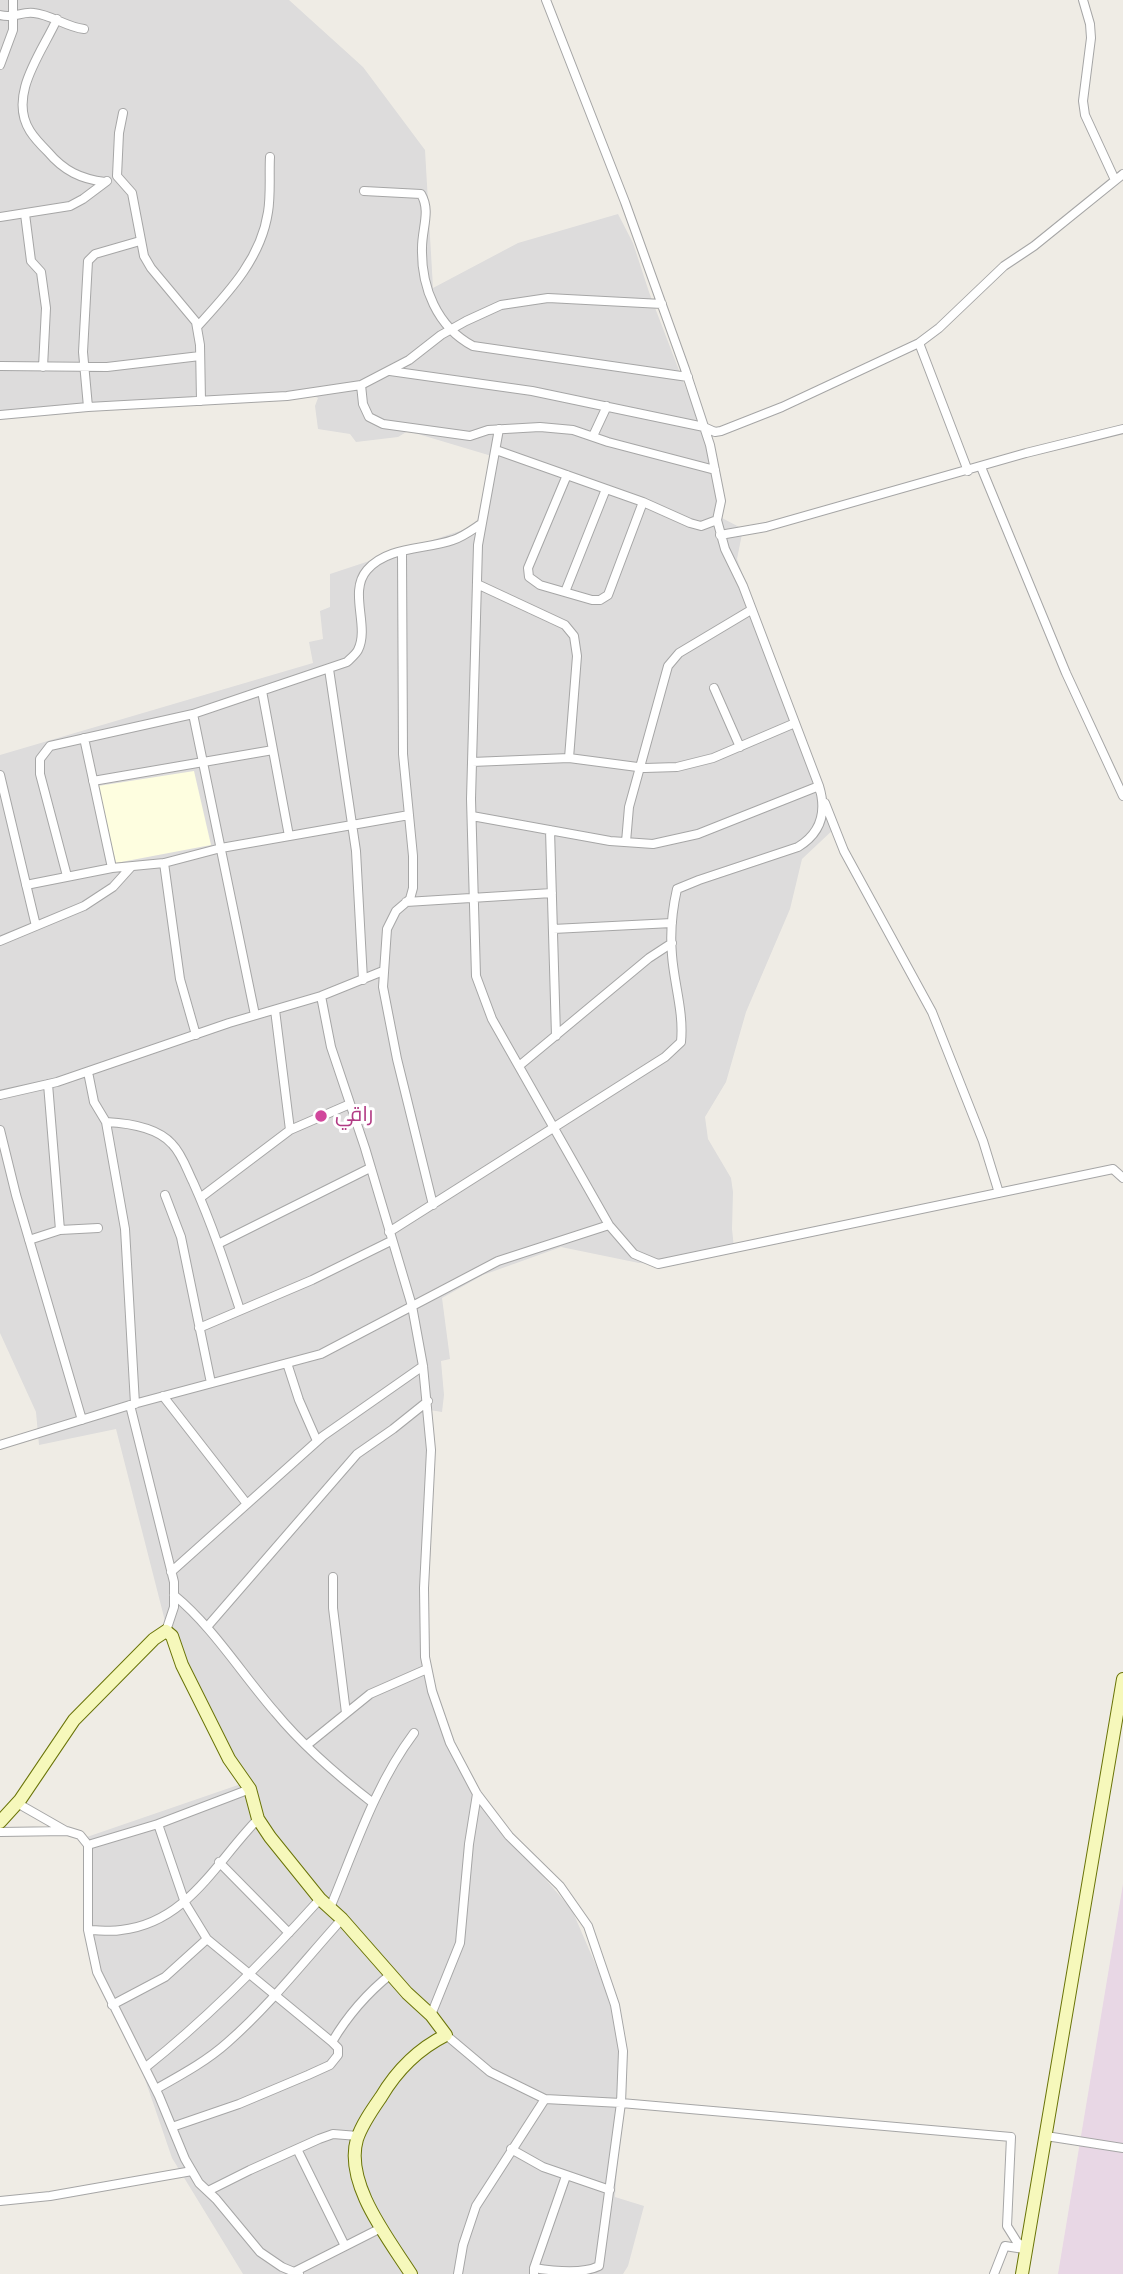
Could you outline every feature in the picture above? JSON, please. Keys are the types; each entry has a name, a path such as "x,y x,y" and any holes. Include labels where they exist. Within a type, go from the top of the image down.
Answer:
{"street":[{"path":"0,65 13,30 13,0"},
{"path":"546,0 625,202 688,377 715,470 721,501 717,520 720,535 844,851 932,1012 982,1141 999,1193"},
{"path":"1083,0 1091,38 1083,101 1085,115 1115,180"},
{"path":"0,15 13,17 30,12 84,29"},
{"path":"57,19 26,82 24,107 27,124 36,138 65,169 83,178 105,182"},
{"path":"123,113 118,133 117,176 132,193 144,256 196,322 201,401"},
{"path":"197,327 239,280 257,249 268,212 270,157"},
{"path":"390,371 532,391 704,427 715,432 721,431 782,407 919,343 939,328 1004,267 1123,174"},
{"path":"0,217 70,206 117,176"},
{"path":"364,191 421,194 426,204 422,249 425,281 437,311 450,330 473,346 688,377"},
{"path":"25,214 31,261 41,272 46,308 43,367"},
{"path":"88,407 84,367 88,261 95,254 140,241"},
{"path":"0,415 88,407 287,396 361,384 409,360 450,330 501,305 548,299 662,304"},
{"path":"919,343 968,471"},
{"path":"0,366 107,367 200,356"},
{"path":"361,384 363,404 369,416 383,424 470,436 499,429 540,427 573,430 715,470"},
{"path":"593,436 607,406"},
{"path":"499,429 481,524 477,584 472,762 476,975 492,1019 609,1225 634,1254 658,1264 1113,1170 1123,1178"},
{"path":"720,535 765,527 1026,453 1123,429"},
{"path":"496,450 643,502 701,526 717,520"},
{"path":"981,467 1066,673 1123,796"},
{"path":"567,475 528,568 529,577 540,585 592,600 600,600 608,595 643,502"},
{"path":"565,592 606,489"},
{"path":"67,876 40,774 40,759 50,746 192,714 347,662 358,651 361,637 360,584 365,572 391,554 454,540 481,524"},
{"path":"402,552 403,754 413,888 387,929 383,987 397,1059 433,1205"},
{"path":"477,584 565,625 574,636 577,656 569,758"},
{"path":"626,842 629,807 668,666 679,653 751,610"},
{"path":"329,669 356,851 363,980"},
{"path":"714,688 740,747"},
{"path":"262,691 289,836"},
{"path":"192,714 255,1016"},
{"path":"472,762 569,758 640,767 677,766 713,758 795,723"},
{"path":"84,738 112,868"},
{"path":"93,781 273,750"},
{"path":"0,775 36,926"},
{"path":"472,816 626,842 653,844 698,834 819,786"},
{"path":"199,1328 312,1280 390,1237 433,1205 665,1057 681,1042 682,1017 671,955 677,889 798,847 809,840 820,826 823,812 819,786"},
{"path":"26,885 112,868 164,863 220,848 409,814"},
{"path":"550,830 556,1036"},
{"path":"164,863 180,979 196,1035"},
{"path":"0,941 104,894 131,867"},
{"path":"406,902 552,893"},
{"path":"553,929 672,923"},
{"path":"519,1066 649,958 672,943"},
{"path":"0,1095 88,1072 321,996 383,971"},
{"path":"321,996 331,1047 412,1306 423,1366 431,1450 424,1588 427,1668 432,1691 450,1743 477,1794 509,1836 560,1886 588,1926 615,2005 623,2051 621,2103 604,2242 597,2268 534,2271 566,2176"},
{"path":"275,1010 290,1130"},
{"path":"0,1822 17,1803 74,1720 154,1639 166,1631 174,1607 171,1572 132,1405 125,1229 106,1122 94,1102 88,1072"},
{"path":"48,1084 60,1230"},
{"path":"200,1198 290,1130 350,1104"},
{"path":"106,1122 127,1123 155,1133 172,1143 200,1198 240,1310"},
{"path":"0,1130 82,1420"},
{"path":"218,1244 370,1168"},
{"path":"164,1195 181,1237 211,1383"},
{"path":"0,1444 163,1396 321,1354 498,1261 609,1225"},
{"path":"29,1240 60,1230 97,1227"},
{"path":"287,1363 317,1441"},
{"path":"171,1572 317,1441 423,1366"},
{"path":"163,1396 247,1504"},
{"path":"207,1627 357,1454 428,1401"},
{"path":"333,1577 333,1608 346,1713"},
{"path":"174,1595 198,1614 277,1715 342,1779 373,1803"},
{"path":"166,1631 172,1636 182,1665 229,1759 250,1789 258,1819 320,1899 431,2015 446,2035 490,2072 545,2099 621,2103 1010,2137 1007,2226 1017,2242 1027,2249"},
{"path":"307,1745 370,1694 427,1668"},
{"path":"1022,2274 1123,1685"},
{"path":"330,1908 373,1803 414,1733"},
{"path":"88,1845 158,1824 250,1789"},
{"path":"431,2015 460,1943 469,1844 477,1794"},
{"path":"17,1803 67,1832"},
{"path":"88,1930 120,1931 142,1926 176,1911 258,1819"},
{"path":"158,1824 184,1903 207,1939 338,2048 338,2055 330,2065 239,2105 172,2127"},
{"path":"0,1832 67,1832 80,1835 88,1845 88,1930 97,1972 146,2067 192,2171 199,2183 260,2252 296,2273 381,2228"},
{"path":"219,1863 289,1933"},
{"path":"146,2067 175,2044 249,1973 320,1899"},
{"path":"156,2089 201,2063 228,2042 342,1919"},
{"path":"112,2005 165,1977 186,1961 207,1939"},
{"path":"332,2042 347,2017 363,1998 391,1975"},
{"path":"411,2274 373,2216 354,2169 358,2136 386,2089 411,2057 446,2035"},
{"path":"458,2274 473,2213 545,2099"},
{"path":"208,2191 333,2134 358,2136"},
{"path":"1046,2136 1123,2148"},
{"path":"297,2149 345,2246"},
{"path":"511,2149 566,2176 610,2190"},
{"path":"0,2201 50,2196 192,2171"},
{"path":"994,2274 1005,2246 1027,2249"}],"shaded area":[{"path":"0,0 289,0 363,67 425,150 433,288 518,243 618,214 633,243 703,433 722,518 743,529 737,559 836,827 802,859 790,909 746,1012 726,1082 705,1117 708,1139 731,1178 734,1248 658,1264 639,1263 561,1247 483,1275 442,1298 450,1359 441,1361 444,1395 442,1412 430,1410 427,1665 453,1741 499,1825 572,1910 601,1977 625,2053 615,2197 644,2206 628,2266 623,2274 243,2274 172,2158 127,2027 85,1938 84,1838 241,1784 179,1676 116,1429 39,1445 36,1412 0,1333 0,755 313,663 309,642 323,639 320,611 330,607 330,574 481,524 495,457 408,431 398,437 356,442 350,434 318,429 315,406 318,398 314,396 0,415"},
{"path":"194,771 211,845 116,863 98,786"},
{"path":"1123,1884 1123,2274 1058,2274"}],"place":[{"name":"راقي","path":"321,1116"}]}
